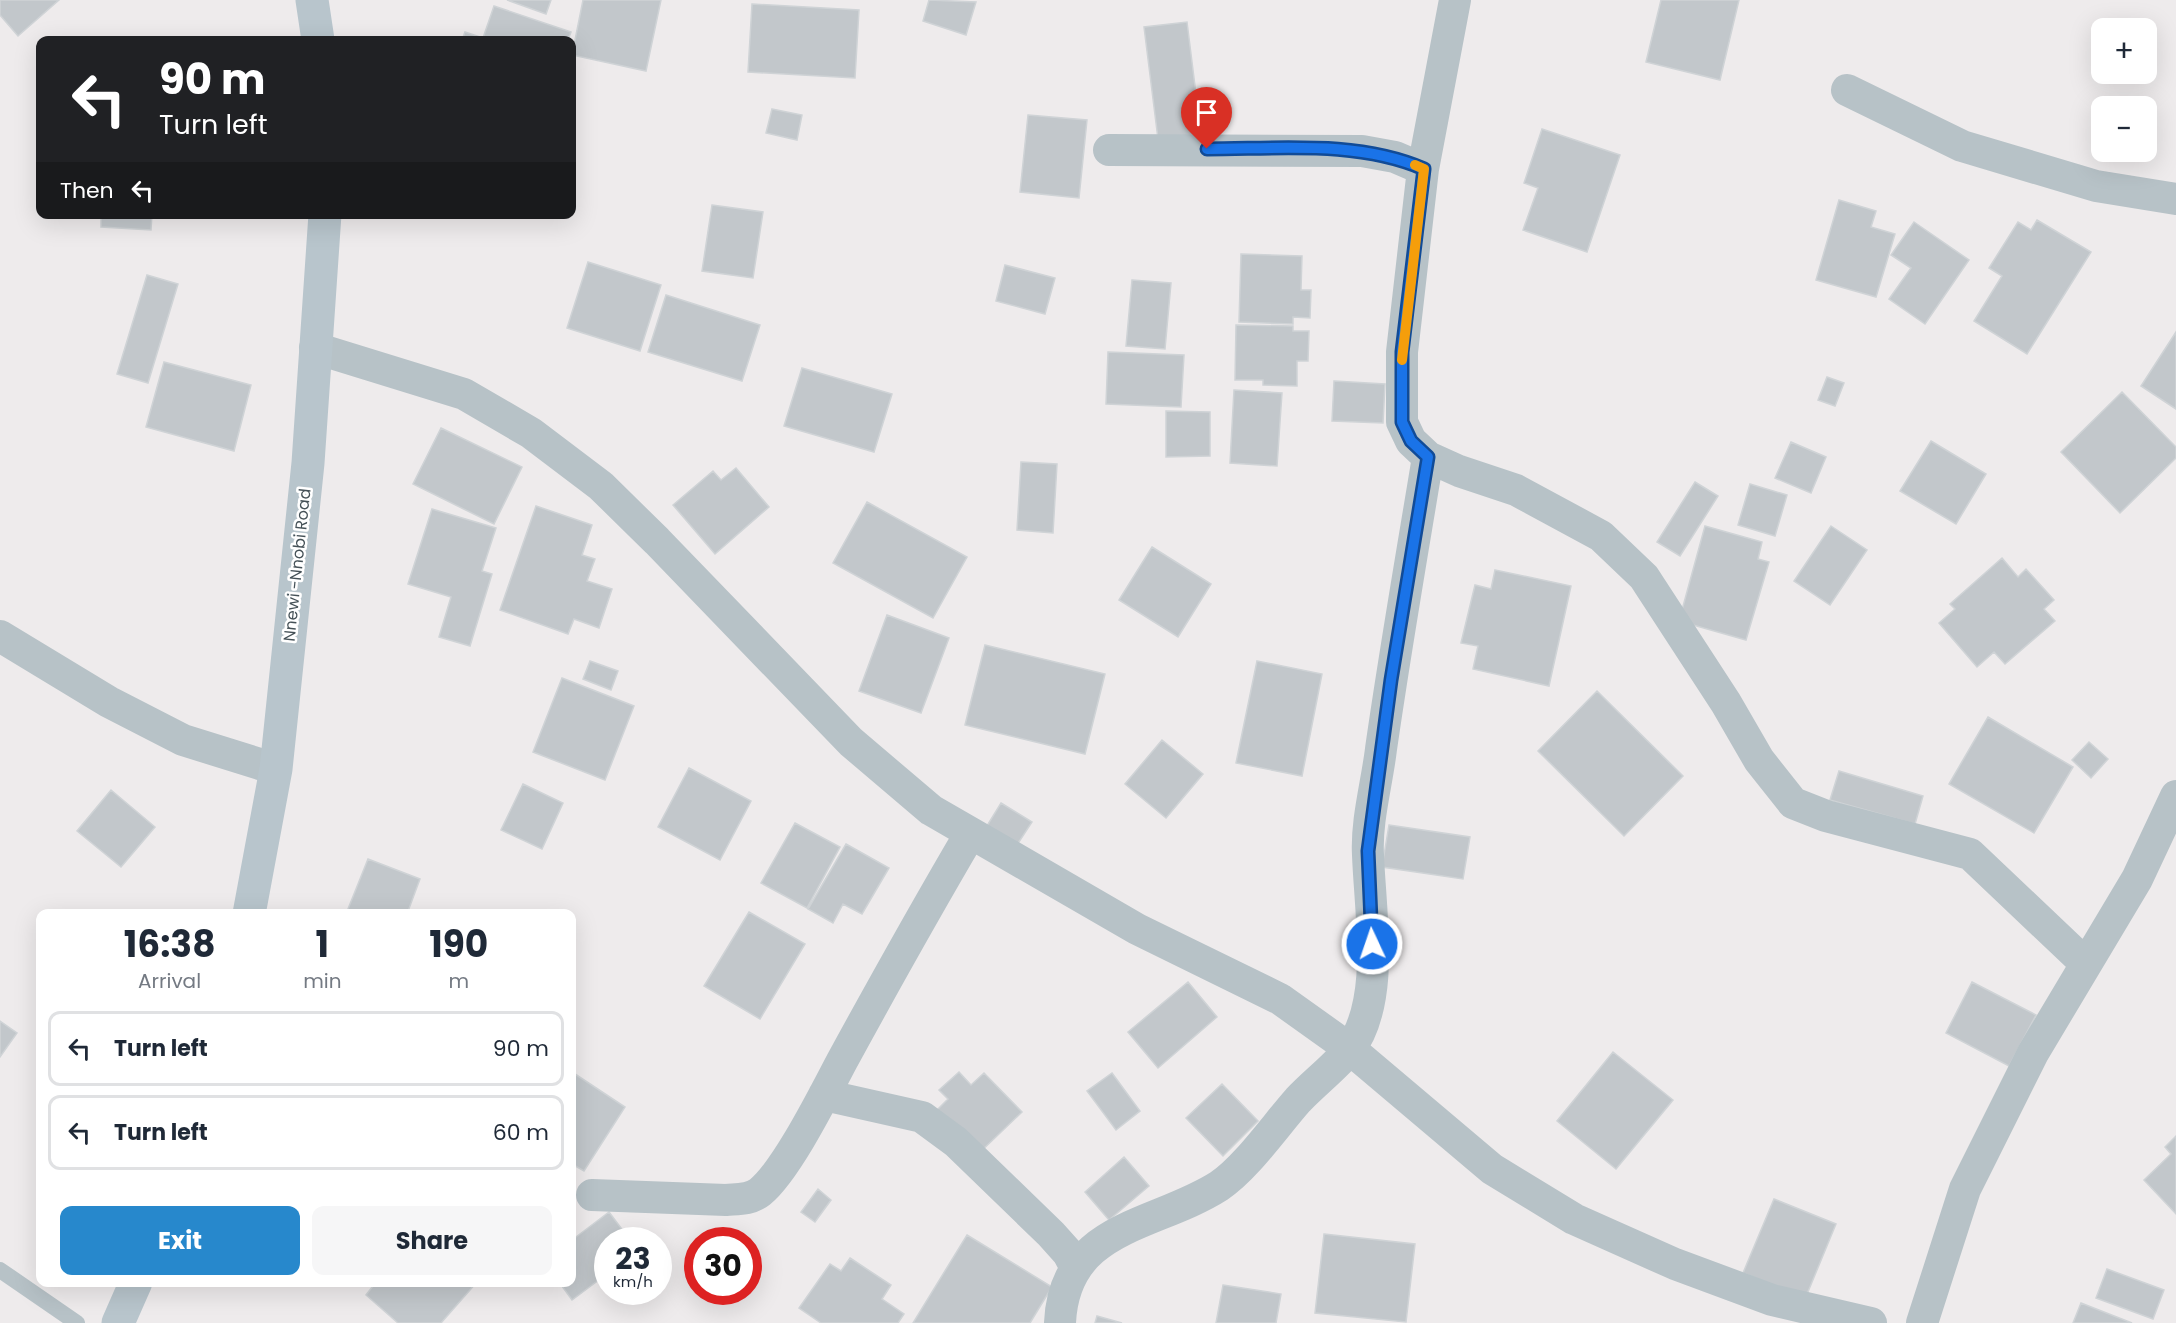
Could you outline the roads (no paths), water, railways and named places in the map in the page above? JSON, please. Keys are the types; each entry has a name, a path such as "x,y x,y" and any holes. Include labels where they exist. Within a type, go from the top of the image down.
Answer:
{"main road":[{"path":"312,0 317,36"},
{"name":"Nnewi -Nnobi Road","path":"250,909 276,769 308,463 325,219"},
{"path":"120,1322 134,1287"}],"street":[{"path":"1455,0 1424,169 1402,352 1402,422 1411,441 1428,457 1459,471 1516,490 1601,536 1644,576 1726,703 1759,760 1793,803 1826,816 1970,854 2086,964"},
{"path":"1847,90 1962,146 2096,186 2176,199"},
{"path":"1109,150 1362,151 1395,157 1424,169"},
{"path":"315,348 464,394 531,433 601,486 657,540 850,742 931,810 1137,929 1280,999 1350,1049 1492,1169 1574,1219 1675,1264 1772,1299 1871,1323"},
{"path":"1060,1323 1061,1304 1076,1268 1093,1249 1114,1234 1218,1187 1301,1097 1350,1049 1363,1023 1371,995 1373,967 1368,851 1391,680 1428,457"},
{"path":"0,636 109,702 183,740 276,769"},
{"path":"1922,1323 1965,1189 2033,1053 2137,879 2176,796"},
{"path":"592,1195 746,1199 759,1193 772,1180 824,1095 910,937 970,834"},
{"path":"824,1095 922,1117 956,1142 1051,1234 1068,1253 1076,1268"}],"lane":[{"path":"0,1270 77,1323"}]}
